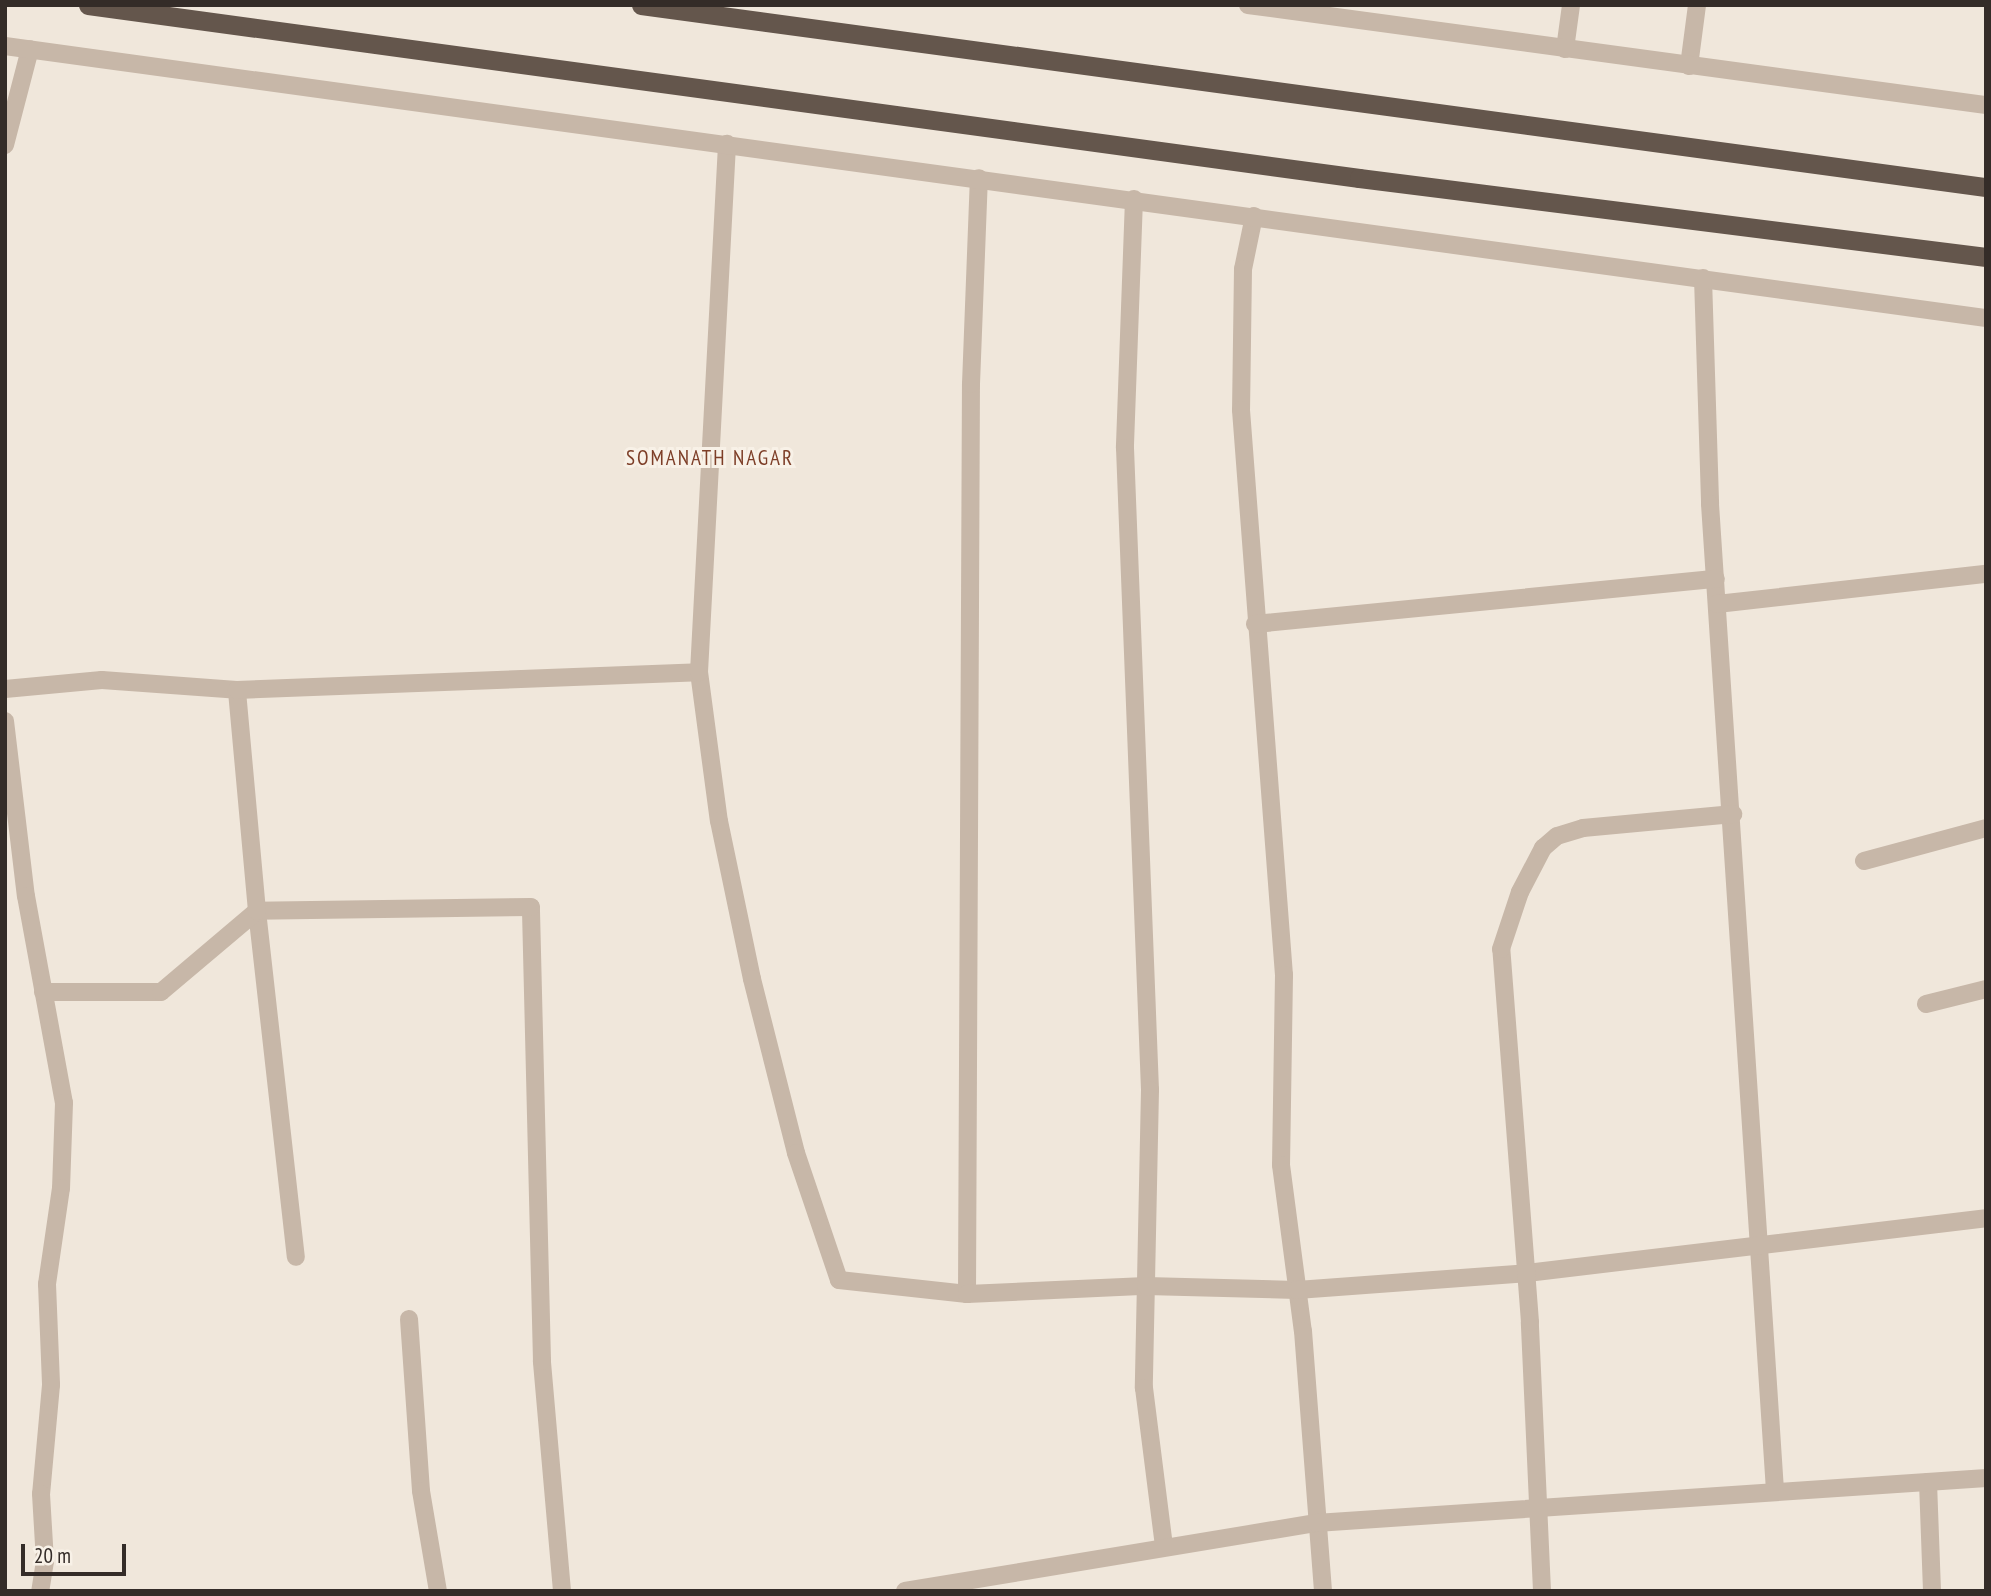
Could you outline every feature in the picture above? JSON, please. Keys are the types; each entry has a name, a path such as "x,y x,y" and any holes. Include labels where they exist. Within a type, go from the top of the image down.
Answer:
{"highway":[{"path":"88,5 1359,178 1986,257"},
{"path":"641,5 1986,187"}],"street":[{"path":"1248,5 1986,105"},
{"path":"1565,49 1571,5"},
{"path":"1689,66 1697,5"},
{"path":"5,46 1986,318"},
{"path":"5,145 30,49"},
{"path":"727,144 699,672 719,821 752,979 796,1153 839,1280 967,1294 1146,1286 1297,1290 1527,1273 1759,1249 1986,1218"},
{"path":"967,1294 971,384 979,178"},
{"path":"1134,199 1125,448 1150,1090 1144,1388 1164,1546"},
{"path":"1254,216 1243,269 1241,410 1255,624 1284,975 1281,1165 1297,1290 1323,1591"},
{"path":"1703,278 1717,604 1734,814 1775,1490"},
{"path":"1717,604 1986,574"},
{"path":"1255,624 1716,579"},
{"path":"5,689 102,680 237,690 699,672"},
{"path":"237,690 257,911 296,1257"},
{"path":"5,721 26,896 64,1103 61,1188 47,1284 51,1385 41,1494 45,1561 40,1591"},
{"path":"1542,1591 1527,1273 1501,949 1520,892 1543,848 1564,834 1734,814"},
{"path":"1864,861 1986,828"},
{"path":"43,992 161,992 257,911 530,907 542,1361 562,1591"},
{"path":"1926,1004 1986,989"},
{"path":"409,1320 421,1491 438,1591"},
{"path":"905,1591 1164,1546 1316,1523 1775,1490 1986,1478"},
{"path":"1928,1482 1932,1591"}],"district":[{"name":"SOMANATH NAGAR","path":"710,458"}]}
